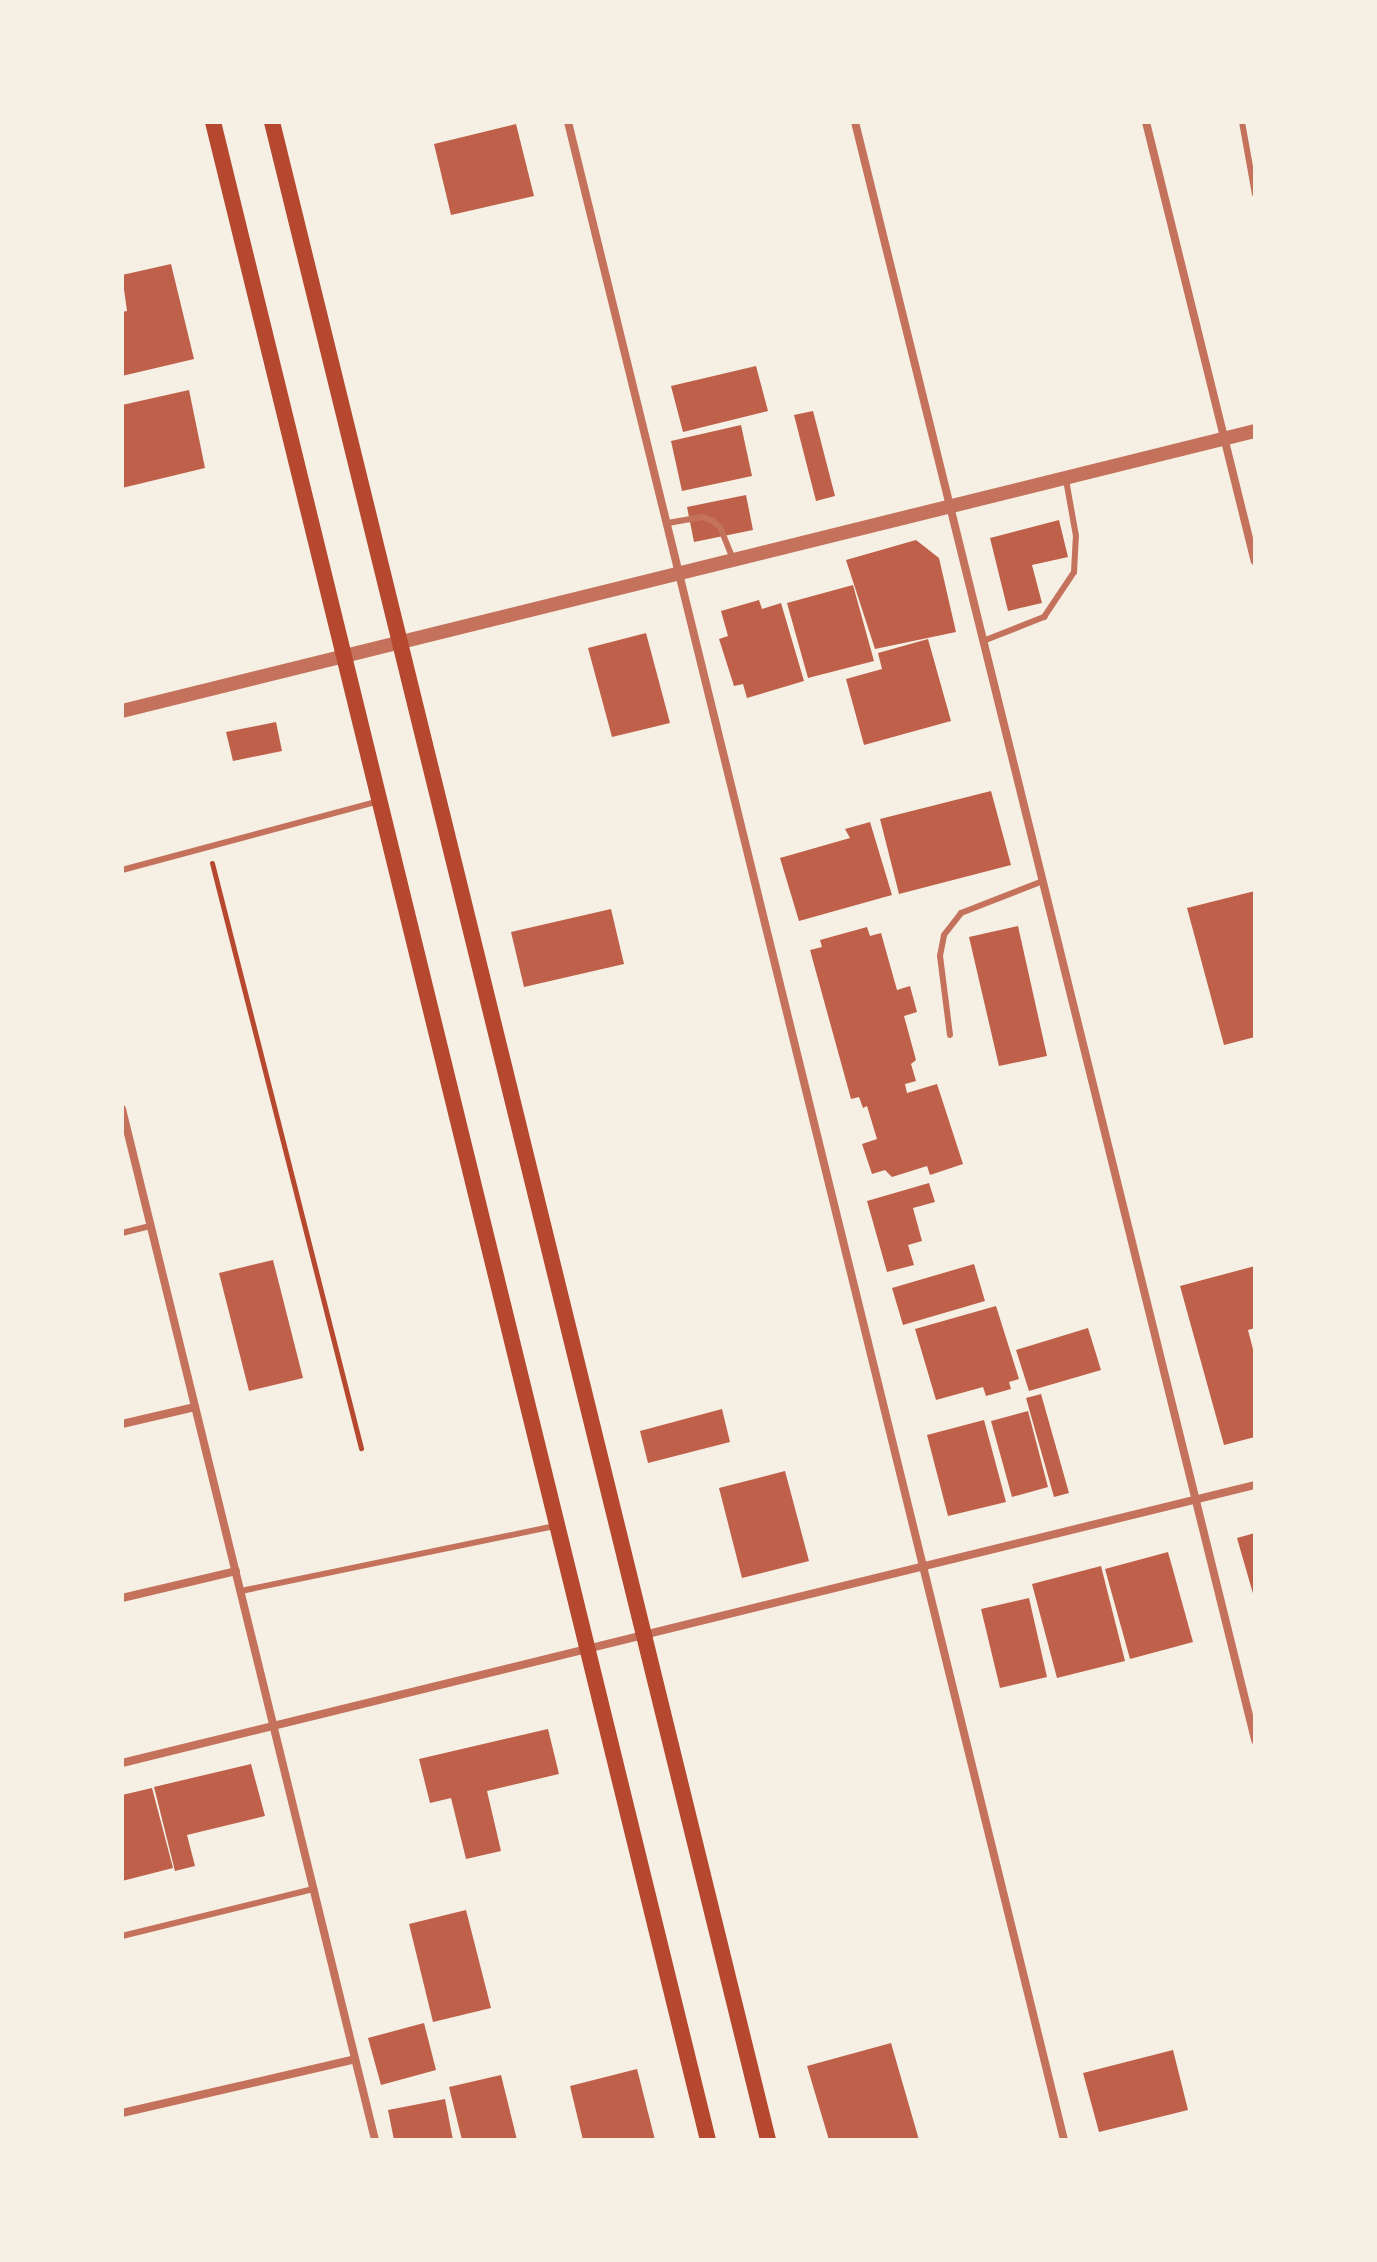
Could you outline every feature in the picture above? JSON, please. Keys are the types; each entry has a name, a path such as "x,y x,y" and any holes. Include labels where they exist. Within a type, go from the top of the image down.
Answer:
{"main road":[{"path":"213,122 708,2140"},
{"path":"272,122 768,2140"}],"street":[{"path":"568,122 926,1567 1064,2140"},
{"path":"855,122 1255,1740"},
{"path":"1146,122 1255,561"},
{"path":"122,711 1255,431"},
{"path":"122,1109 375,2140"},
{"path":"122,1424 195,1407"},
{"path":"122,1763 1255,1485"},
{"path":"122,1598 236,1571"},
{"path":"122,2113 355,2059"}],"lane":[{"path":"1242,122 1255,194"},
{"path":"983,641 1044,617 1074,572 1076,536 1066,478"},
{"path":"668,523 703,517 713,521 720,527 733,560"},
{"path":"122,870 379,801"},
{"path":"950,1035 940,956 944,935 961,913 1043,881"},
{"path":"122,1233 151,1226"},
{"path":"241,1591 556,1525"},
{"path":"122,1936 314,1889"}],"path":[{"path":"208,847 361,1448"}],"building":[{"path":"516,124 534,196 451,215 434,144"},
{"path":"171,264 194,359 122,376 122,312 127,311 122,275"},
{"path":"756,366 768,411 683,432 671,386"},
{"path":"189,390 205,468 122,488 122,405"},
{"path":"813,411 835,496 816,501 794,415"},
{"path":"741,425 752,476 682,491 671,441"},
{"path":"746,495 753,530 694,542 687,507"},
{"path":"1059,520 1068,557 1032,565 1042,603 1008,611 990,538"},
{"path":"916,540 939,558 956,632 875,649 846,560"},
{"path":"853,585 874,661 808,678 787,603"},
{"path":"759,600 762,609 781,603 804,681 747,698 743,684 734,686 719,639 728,636 721,611"},
{"path":"646,633 670,723 612,737 588,648"},
{"path":"928,639 951,721 864,745 846,679 882,669 878,653"},
{"path":"276,722 282,751 233,761 226,732"},
{"path":"991,791 1011,865 899,894 880,819"},
{"path":"870,822 892,895 799,921 780,858 850,838 845,829"},
{"path":"1255,891 1255,1037 1224,1045 1187,908"},
{"path":"611,909 624,964 524,987 511,932"},
{"path":"1018,926 1047,1056 999,1066 969,937"},
{"path":"867,927 870,936 881,933 897,990 910,986 917,1012 904,1016 916,1060 911,1064 916,1081 905,1084 907,1093 937,1084 963,1164 930,1175 927,1166 892,1177 885,1170 872,1174 862,1144 877,1139 867,1106 863,1108 859,1097 851,1099 810,950 822,947 820,940"},
{"path":"929,1183 935,1202 913,1208 922,1241 908,1245 914,1265 887,1272 867,1201"},
{"path":"273,1260 303,1378 249,1391 219,1273"},
{"path":"974,1264 985,1301 903,1325 892,1288"},
{"path":"1255,1266 1255,1328 1248,1330 1255,1357 1255,1437 1224,1445 1180,1286"},
{"path":"996,1306 1019,1379 1009,1382 1011,1389 986,1396 983,1387 936,1400 915,1329"},
{"path":"1088,1328 1101,1370 1029,1391 1016,1350"},
{"path":"1041,1394 1069,1493 1054,1497 1026,1398"},
{"path":"722,1409 730,1442 648,1463 640,1431"},
{"path":"1028,1411 1048,1487 1012,1497 991,1421"},
{"path":"984,1420 1006,1502 948,1516 927,1435"},
{"path":"785,1471 809,1561 742,1578 719,1488"},
{"path":"1255,1533 1255,1597 1254,1597 1237,1538"},
{"path":"1168,1552 1193,1642 1130,1659 1105,1569"},
{"path":"1101,1566 1125,1661 1057,1678 1032,1584"},
{"path":"1029,1598 1047,1677 1000,1688 981,1609"},
{"path":"548,1729 559,1774 487,1791 501,1851 466,1859 451,1798 430,1803 419,1759"},
{"path":"251,1764 265,1816 187,1835 195,1866 175,1871 154,1787"},
{"path":"152,1788 173,1868 122,1881 122,1795"},
{"path":"466,1910 491,2008 433,2022 409,1924"},
{"path":"424,2023 436,2070 381,2085 368,2038"},
{"path":"891,2043 919,2140 829,2140 807,2066"},
{"path":"1173,2050 1188,2110 1099,2132 1083,2073"},
{"path":"637,2069 655,2140 583,2140 570,2086"},
{"path":"501,2075 517,2140 462,2140 449,2087"},
{"path":"445,2099 453,2140 394,2140 388,2110"}]}
